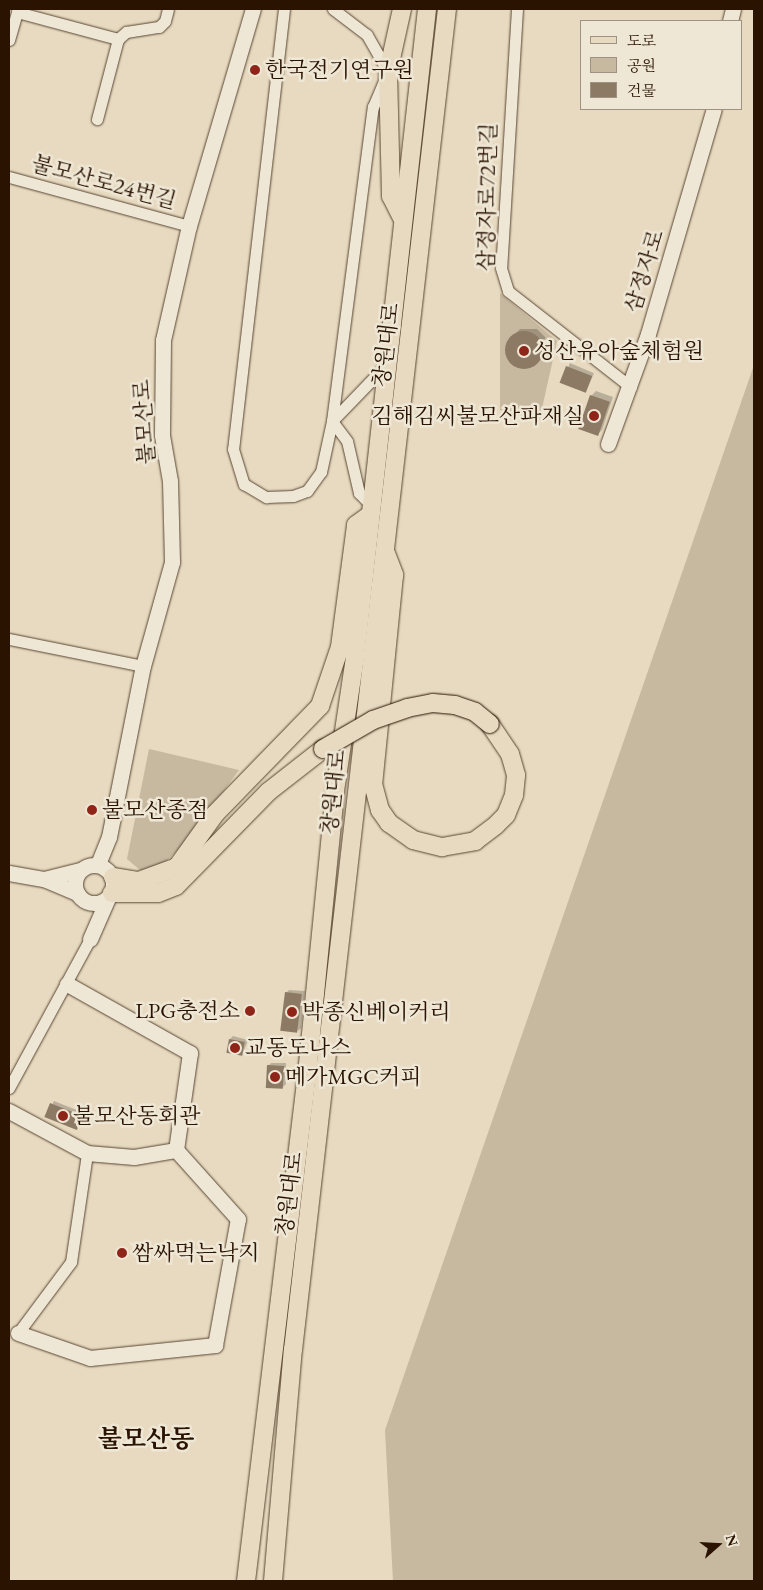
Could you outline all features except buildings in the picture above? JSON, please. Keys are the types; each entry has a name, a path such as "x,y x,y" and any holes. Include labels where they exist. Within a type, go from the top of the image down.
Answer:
{"main road":[{"path":"402,9 388,72 391,196 403,220"},
{"name":"창원대로","path":"246,1581 307,1074 335,791 355,657 427,9"},
{"name":"창원대로","path":"273,1581 293,1350 447,9"},
{"path":"108,881 139,881 177,867 215,814 320,706 340,648 356,525 370,511"},
{"path":"108,881 158,893 176,886 268,792 323,749 372,720 407,708 433,703 455,705 475,712 490,724 510,754 516,775 514,795 506,815 474,841 442,847 413,840 389,823 380,810 373,784 394,575 384,548"}],"street":[{"path":"97,119 118,39 126,32 159,27 165,21 168,9"},
{"name":"불모산로","path":"90,939 108,881 109,836 143,666 172,562 170,481 162,435 163,340 188,226 254,9"},
{"path":"284,9 233,449 244,484 266,497 293,496 307,492 321,472 332,421 373,107 388,72 367,35 333,9"},
{"name":"삼정자로72번길","path":"517,9 502,268 508,291 631,387"},
{"path":"9,40 17,11 118,39"},
{"name":"삼정자로","path":"608,444 631,387 714,110"},
{"name":"불모산로24번길","path":"9,177 188,226"},
{"path":"332,421 386,365"},
{"path":"332,421 347,441 359,493 370,511"},
{"path":"9,639 143,666"},
{"path":"77,894 75,882 80,870"},
{"path":"9,1088 90,939 92,903 108,881 80,870 44,880"},
{"path":"9,872 44,880 77,894 92,903"},
{"path":"67,984 190,1053 176,1150"},
{"path":"9,1111 87,1153 134,1156 176,1150"},
{"path":"87,1153 71,1262 18,1333 90,1358 215,1345 238,1219 176,1150"}],"green space":[{"path":"500,293 557,341 539,422 500,410"},
{"path":"754,365 754,1581 393,1581 385,1430"},
{"path":"149,749 239,770 188,840 160,867 141,871 127,859"}],"place":[{"name":"한국전기연구원","path":"255,70"},
{"name":"성산유아숲체험원","path":"524,351"},
{"name":"김해김씨불모산파재실","path":"594,416"},
{"name":"불모산종점","path":"92,810"},
{"name":"LPG충전소","path":"250,1011"},
{"name":"박종신베이커리","path":"292,1012"},
{"name":"교동도나스","path":"235,1048"},
{"name":"메가MGC커피","path":"275,1077"},
{"name":"불모산동회관","path":"63,1116"},
{"name":"쌈싸먹는낙지","path":"122,1253"}],"district":[{"name":"불모산동","path":"146,1438"}]}
